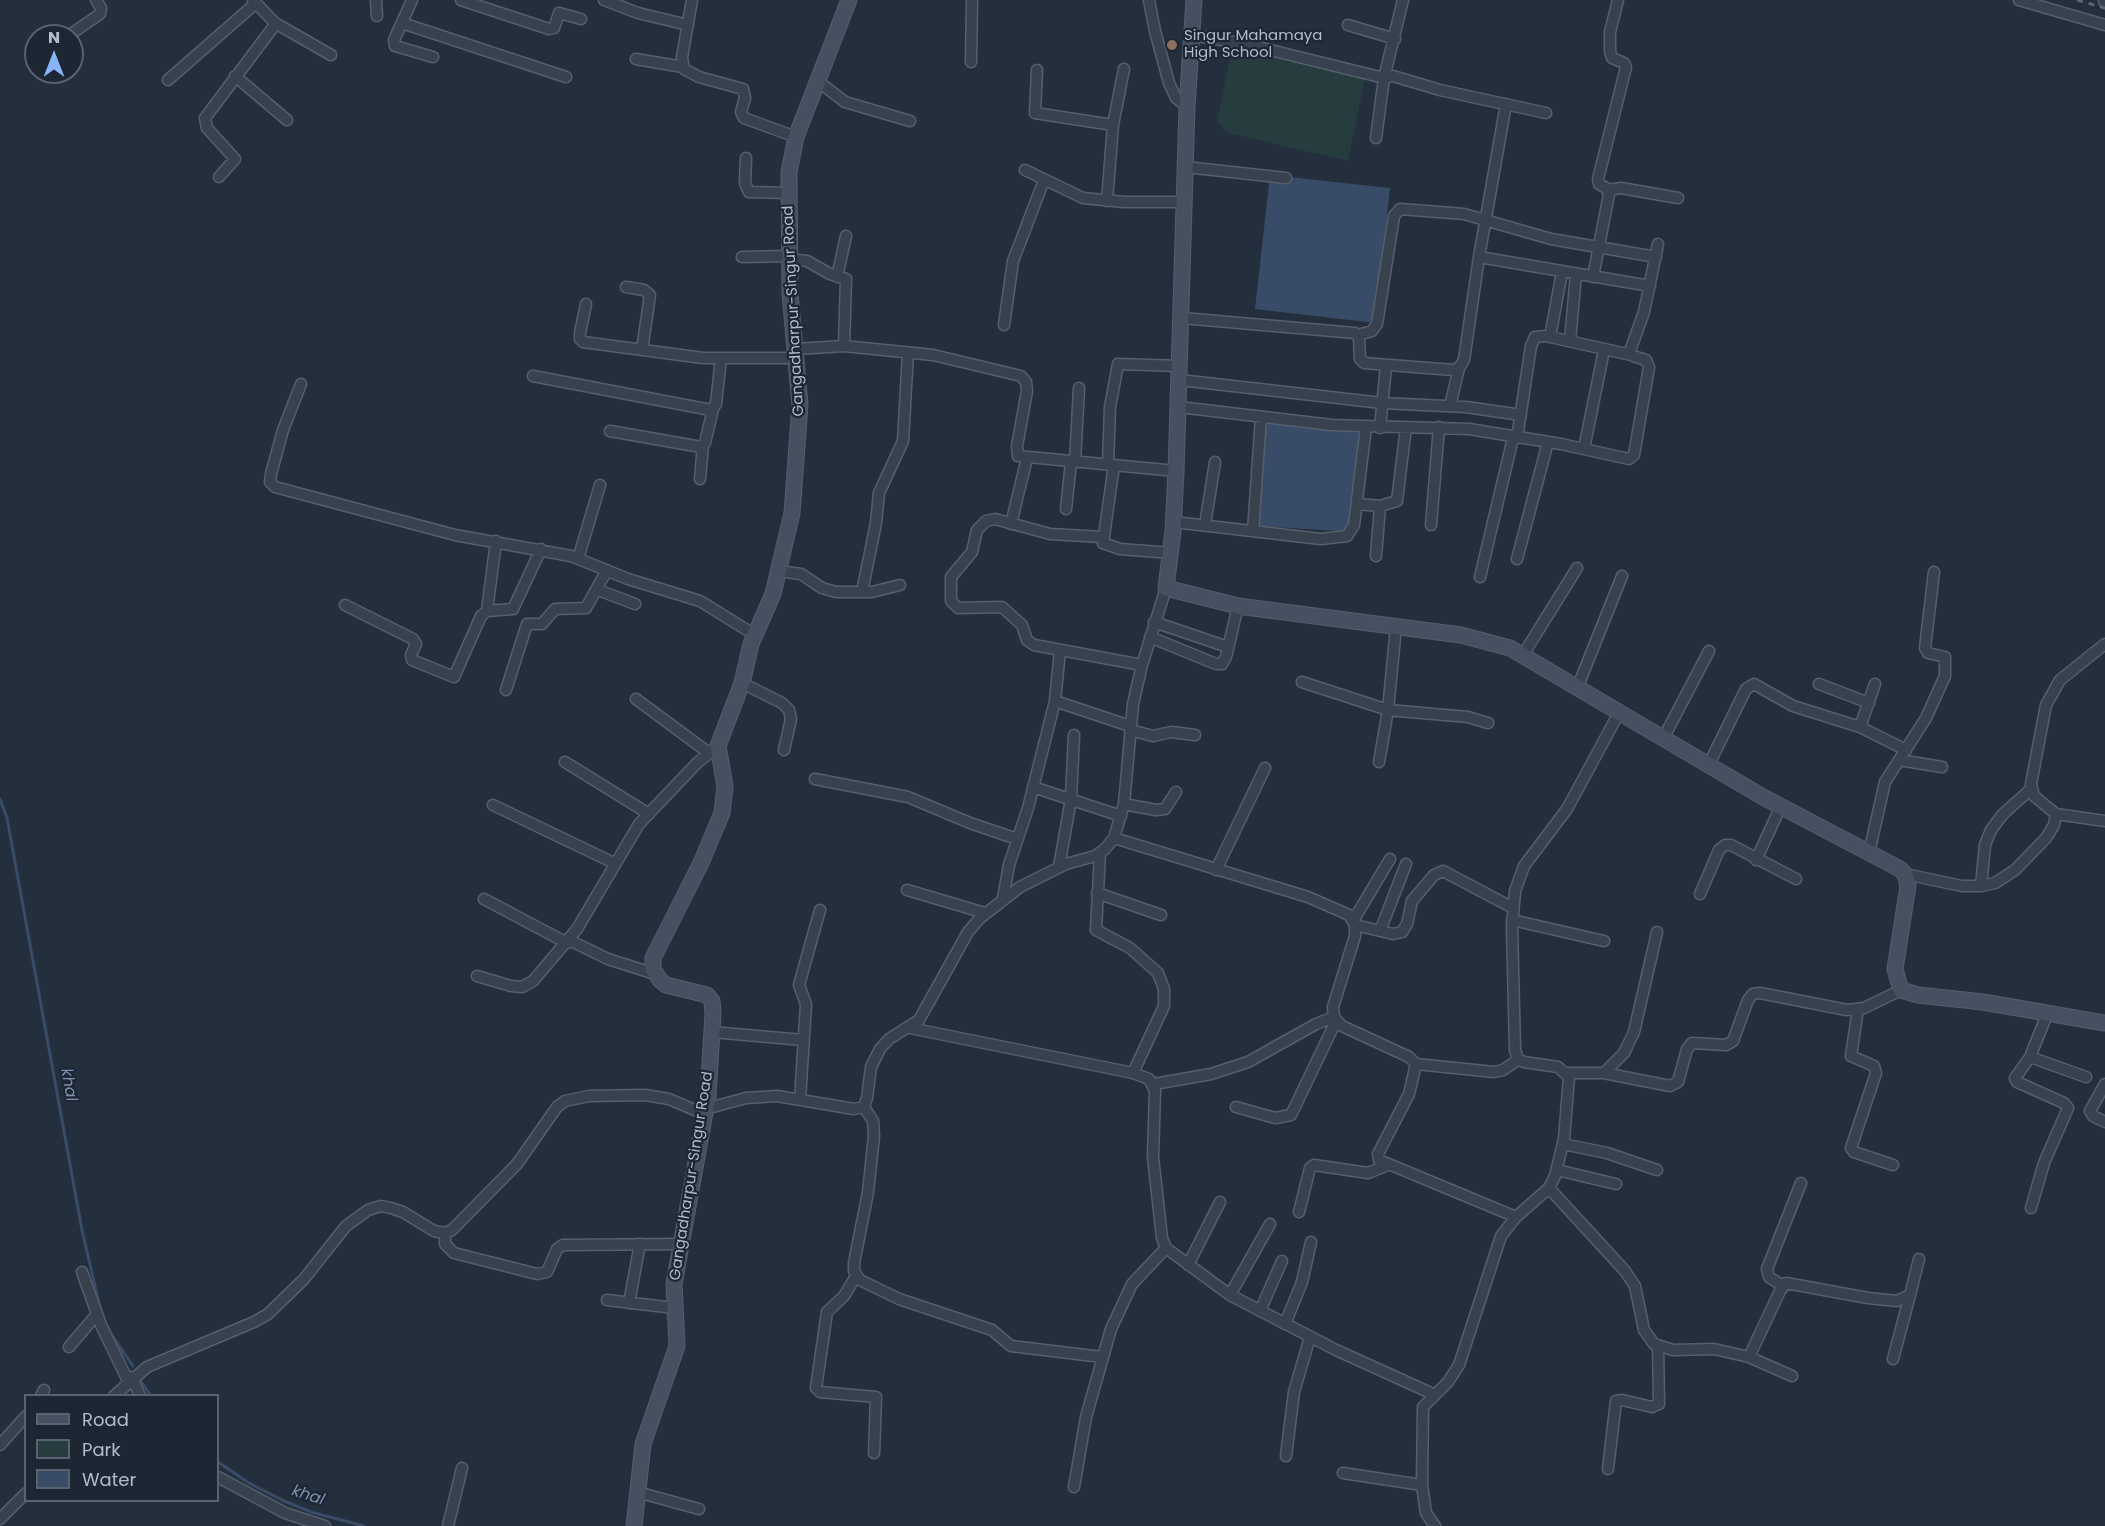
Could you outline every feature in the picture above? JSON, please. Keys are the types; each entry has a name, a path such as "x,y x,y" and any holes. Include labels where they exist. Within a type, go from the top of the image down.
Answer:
{"street":[{"path":"84,25 100,14 101,8 96,0"},
{"path":"376,0 377,16"},
{"path":"412,0 394,40 395,46 433,57"},
{"path":"604,0 638,13 688,24"},
{"path":"683,67 692,0"},
{"name":"Gangadharpur-Singur Road","path":"714,749 742,683 755,635 768,609 779,571 796,483 800,405 789,257 790,161 796,137 849,0"},
{"path":"971,62 972,0"},
{"path":"1149,0 1169,83 1178,101 1187,107"},
{"path":"874,1453 876,1397 820,1392 816,1388 827,1312 844,1296 855,1276 854,1263 868,1192 874,1136 873,1121 864,1107 871,1067 880,1048 889,1039 910,1028 919,1020 968,932 985,913 1003,897 1059,867 1100,853 1114,838 1124,804 1130,728 1142,664 1166,588 1174,522 1187,107 1194,0"},
{"path":"1376,138 1384,78 1403,0"},
{"path":"1618,0 1610,32 1610,51 1612,58 1626,67 1598,179 1599,184 1608,190 1621,188 1678,198"},
{"path":"2019,0 2105,25"},
{"path":"168,81 255,1 274,23 331,55"},
{"path":"467,1 549,29 554,28 559,13 581,19"},
{"path":"219,177 235,159 207,128 205,118 274,23"},
{"path":"402,23 566,77"},
{"path":"1348,25 1395,39"},
{"path":"1191,34 1246,44 1384,78 1393,76 1440,90 1546,112"},
{"path":"636,59 683,67 687,72 699,77 740,87 745,94 741,112 744,118 796,137"},
{"path":"1107,201 1113,125 1124,69"},
{"path":"1037,70 1033,108 1036,114 1113,125"},
{"path":"235,76 287,120"},
{"path":"819,82 849,104 910,122"},
{"path":"1450,406 1459,368 1464,360 1479,257 1506,104"},
{"path":"746,158 745,183 749,192 789,193"},
{"path":"1186,167 1286,178"},
{"path":"1025,170 1076,196 1107,201 1185,202"},
{"path":"1004,325 1012,261 1044,180"},
{"path":"1593,277 1608,190"},
{"path":"1182,318 1358,335 1372,331 1377,324 1396,211 1404,208 1486,219 1539,237 1656,257"},
{"path":"837,277 846,236"},
{"path":"1631,355 1630,348 1644,312 1658,244"},
{"path":"742,257 789,257 807,261 847,281 844,346"},
{"path":"1479,257 1650,286"},
{"path":"1550,337 1562,272"},
{"path":"1569,341 1576,274"},
{"path":"626,287 644,290 650,296 642,350"},
{"path":"586,304 580,333 581,340 642,350 722,358 796,353 844,346 953,358 1024,377 1027,385 1026,400 1016,451 1018,456 1176,471"},
{"path":"1358,335 1361,361 1386,366 1453,370 1459,368"},
{"path":"1179,406 1366,427 1469,429 1515,438 1548,442 1629,459 1634,454 1649,368 1646,360 1550,337 1538,336 1532,342 1521,415 1515,438 1480,577"},
{"path":"1584,449 1604,350"},
{"path":"862,592 876,524 879,492 903,441 908,353"},
{"path":"700,479 703,445 718,394 722,358"},
{"path":"1171,553 1111,547 1103,543 1111,465 1110,407 1118,364 1382,403 1450,406 1521,415"},
{"path":"1380,428 1386,366"},
{"path":"533,376 705,410 713,409"},
{"path":"301,384 276,454 270,478 273,485 456,535 541,549 578,558 700,601 755,635"},
{"path":"1066,509 1073,462 1079,388"},
{"path":"1253,531 1261,417"},
{"path":"1174,522 1321,539 1344,537 1352,530 1358,504 1366,427"},
{"path":"1431,525 1439,427"},
{"path":"1358,504 1380,506 1394,503 1398,498 1406,428"},
{"path":"610,431 692,446 703,445"},
{"path":"1517,559 1548,442"},
{"path":"1011,524 1027,458"},
{"path":"1205,525 1215,462"},
{"path":"578,558 600,486"},
{"path":"1376,556 1380,506"},
{"path":"1102,537 1050,534 990,520 979,526 972,552 951,577 951,601 958,608 1002,607 1022,625 1028,642 1142,664"},
{"path":"487,611 496,542"},
{"path":"345,605 413,639 416,644 411,655 412,660 451,677 456,676 470,637 481,616 487,611 513,609 541,549"},
{"path":"1523,655 1577,568"},
{"path":"506,690 527,624 542,624 555,609 586,608 607,570"},
{"path":"779,571 801,574 827,590 862,592 886,590 900,585"},
{"path":"1869,853 1882,788 1926,718 1945,676 1945,657 1928,653 1925,648 1935,572"},
{"path":"1578,686 1622,576"},
{"path":"1166,588 1238,606 1479,638 1501,644 1578,686 1781,806 1905,874 1945,883 1982,886 1995,883 2015,870 2046,838 2054,825 2056,814"},
{"path":"598,590 635,604"},
{"path":"1150,637 1216,664 1225,661 1238,606"},
{"path":"1154,622 1228,647"},
{"path":"1379,762 1388,711 1396,627"},
{"path":"2105,644 2074,667 2054,687 2046,705 2031,789 2034,796 2056,814 2105,821"},
{"path":"1003,897 1055,701 1060,650"},
{"path":"1664,737 1709,651"},
{"path":"1302,682 1388,711 1468,717 1488,723"},
{"path":"742,683 783,703 789,710 791,719 783,750"},
{"path":"1819,684 1869,703"},
{"path":"1860,727 1875,684"},
{"path":"1709,764 1746,689 1751,685 1757,685 1801,709 1860,727 1905,750"},
{"path":"484,899 568,942 608,959 655,974 653,958 701,863 722,813 725,786 714,749 636,699"},
{"path":"1055,701 1153,736 1171,732 1195,735"},
{"path":"1519,1059 1515,1040 1512,920 1524,866 1567,809 1620,711"},
{"path":"1059,867 1071,800 1074,735"},
{"path":"477,976 511,986 527,985 568,942 631,835 714,749"},
{"path":"1899,760 1942,767"},
{"path":"565,762 649,814"},
{"path":"1216,870 1265,768"},
{"path":"815,779 900,795 1017,839"},
{"path":"1033,787 1121,816"},
{"path":"1982,886 1986,845 1991,830 2003,814 2031,789"},
{"path":"1124,804 1161,810 1169,806 1176,792"},
{"path":"493,805 614,863"},
{"path":"1756,860 1781,806"},
{"path":"1114,838 1308,897 1341,911 1354,923 1380,931 1398,934 1405,929 1412,901 1439,872 1454,876 1513,908"},
{"path":"1700,894 1722,846 1731,845 1796,879"},
{"path":"1100,853 1095,920 1098,933 1130,948 1158,973 1164,988 1164,1006 1133,1073"},
{"path":"1236,1107 1275,1118 1291,1115 1335,1019 1333,1007 1354,936 1354,923 1390,859"},
{"path":"1380,931 1406,864"},
{"path":"1901,990 1895,969 1908,894 1905,874"},
{"path":"907,891 985,913"},
{"path":"1097,893 1161,915"},
{"path":"800,1100 806,1004 799,985 820,910"},
{"path":"1512,920 1604,941"},
{"path":"1604,1073 1624,1053 1634,1032 1657,932"},
{"name":"Gangadharpur-Singur Road","path":"634,1526 643,1444 677,1346 674,1284 709,1085 712,1032 710,998 702,993 666,985 655,974"},
{"path":"910,1028 1133,1073 1143,1076 1154,1084 1211,1074 1248,1062 1310,1027 1335,1019 1409,1057 1416,1064 1494,1072 1503,1070 1519,1059 1558,1067 1566,1073 1604,1073 1662,1086 1675,1085 1680,1077 1689,1045 1697,1042 1730,1044 1748,1000 1755,993 1830,1009 1858,1010 1901,990 1918,995 2048,1012 2105,1023"},
{"path":"1858,1010 1851,1056 1874,1066 1875,1073 1851,1149 1893,1165"},
{"path":"2031,1208 2044,1162 2068,1106 2016,1080 2016,1076 2030,1057 2048,1012"},
{"path":"712,1032 803,1040"},
{"path":"2030,1057 2086,1077"},
{"path":"1416,1064 1409,1094 1378,1154 1379,1160 1516,1217"},
{"path":"1435,1526 1426,1513 1422,1485 1421,1417 1423,1407 1433,1394 1448,1382 1459,1365 1496,1248 1506,1228 1549,1188 1557,1170 1563,1144 1569,1084 1566,1073"},
{"path":"1154,1084 1153,1157 1162,1238 1166,1248 1230,1295 1310,1337 1433,1394"},
{"path":"2105,1084 2090,1111 2092,1116 2105,1122"},
{"path":"115,1394 147,1367 246,1326 268,1314 304,1279 346,1226 368,1210 381,1206 391,1208 403,1212 434,1231 445,1233 452,1230 517,1164 557,1107 565,1101 589,1096 645,1095 669,1099 704,1112 762,1096 854,1109 864,1107"},
{"path":"1563,1144 1607,1153 1657,1170"},
{"path":"1299,1212 1310,1168 1314,1165 1368,1173 1388,1165"},
{"path":"1557,1170 1616,1184"},
{"path":"1802,1183 1767,1269 1769,1277 1783,1286 1797,1283 1887,1301 1902,1300 1910,1295"},
{"path":"1549,1188 1625,1271 1635,1286 1644,1330 1648,1338 1659,1346 1673,1350 1714,1349 1749,1357 1792,1376"},
{"path":"1188,1265 1220,1202"},
{"path":"1230,1295 1270,1224"},
{"path":"445,1233 445,1245 454,1253 537,1274 547,1272 557,1249 563,1245 681,1244"},
{"path":"1285,1324 1302,1282 1311,1242"},
{"path":"629,1303 640,1244"},
{"path":"1074,1487 1084,1424 1102,1357 1126,1293 1138,1275 1166,1248"},
{"path":"1893,1359 1919,1259"},
{"path":"1260,1311 1282,1261"},
{"path":"82,1272 97,1314 139,1394"},
{"path":"855,1276 899,1299 992,1330 1011,1346 1102,1357"},
{"path":"1749,1357 1783,1286"},
{"path":"607,1300 674,1308"},
{"path":"69,1347 97,1314"},
{"path":"1286,1456 1294,1392 1310,1337"},
{"path":"1608,1469 1616,1401 1622,1400 1652,1407 1659,1404 1659,1346"},
{"path":"0,1445 24,1418"},
{"path":"448,1526 462,1468"},
{"path":"1343,1473 1422,1485"},
{"path":"219,1478 285,1513 325,1526"},
{"path":"638,1492 699,1509"},
{"path":"5,1526 0,1519 24,1495"}],"green space":[{"path":"1233,43 1367,70 1348,161 1229,133 1217,122"}],"water":[{"path":"1270,175 1390,188 1375,323 1255,309"},
{"path":"1262,423 1361,429 1355,532 1256,526"}],"waterway":[{"name":"khal","path":"0,799 7,818 82,1230 101,1312"},
{"name":"khal","path":"111,1334 133,1366"},
{"name":"khal","path":"140,1380 150,1394"},
{"name":"khal","path":"219,1463 249,1483 282,1500 311,1512 364,1526"}],"railway":[{"path":"2077,0 2105,8"}],"place":[{"name":"Singur Mahamaya High School","path":"1172,45"}]}
